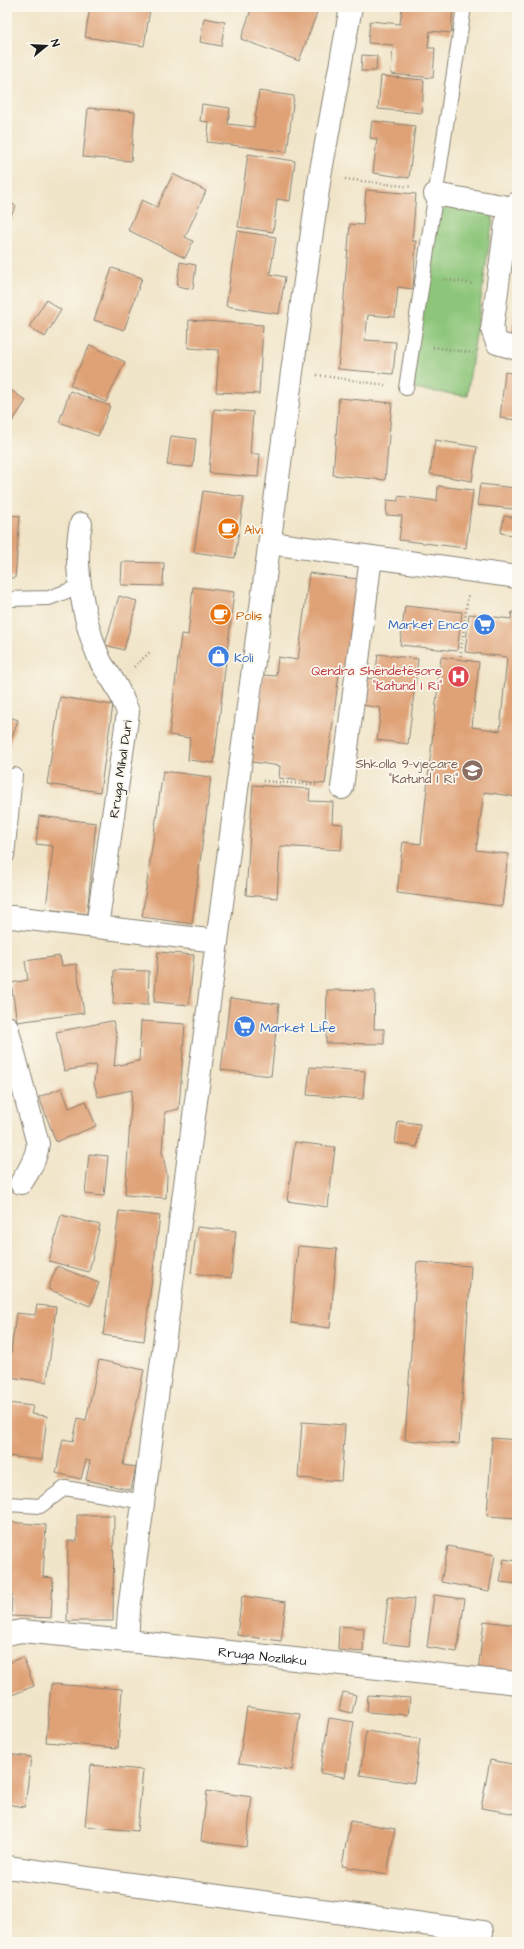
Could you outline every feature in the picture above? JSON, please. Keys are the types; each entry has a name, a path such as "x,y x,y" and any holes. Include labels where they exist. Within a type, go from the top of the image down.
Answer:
{"street":[{"path":"127,1641 217,942 320,176 351,7"},
{"path":"436,192 515,205 506,223 492,329 497,342 517,349"},
{"name":"Rruga Mihal Duri","path":"81,524 78,546 78,567 86,618 98,657 121,694 128,712 97,927"},
{"path":"270,543 517,577"},
{"path":"342,788 371,557"},
{"path":"7,918 12,917 217,942"},
{"path":"7,1027 38,1144 31,1168 21,1183"},
{"name":"Rruga Nozllaku","path":"7,1634 21,1631 127,1641 517,1683"},
{"path":"7,1867 482,1932"}],"lane":[{"path":"406,388 464,7"},
{"path":"7,599 49,598 81,586"},
{"path":"7,856 15,775"},
{"path":"7,1504 40,1506 65,1488 144,1502"}],"path":[{"path":"341,178 436,192"},
{"path":"456,350 480,354"},
{"path":"331,377 406,388"},
{"path":"460,660 469,588"},
{"path":"239,778 342,788"}],"green space":[{"path":"434,202 494,211 467,396 406,388"}],"building":[{"path":"90,7 136,7 150,9 144,46 85,37"},
{"path":"252,7 319,7 299,61 241,39"},
{"path":"402,7 453,7 451,33 430,31 428,48 435,48 433,78 391,74 393,45 368,43 370,21 400,24"},
{"path":"204,18 225,22 221,46 200,42"},
{"path":"362,55 377,56 376,71 361,71"},
{"path":"381,76 424,80 422,113 378,109"},
{"path":"259,91 294,96 287,152 207,142 209,122 200,121 202,104 230,108 228,124 254,127"},
{"path":"88,108 135,112 131,161 83,157"},
{"path":"372,121 415,126 409,178 373,173 377,139 370,138"},
{"path":"248,154 295,161 290,201 277,199 273,232 238,227"},
{"path":"173,174 206,191 185,237 193,241 185,258 128,230 142,200 157,207"},
{"path":"366,190 416,194 412,241 416,241 413,289 398,287 395,317 368,315 365,340 396,342 393,374 338,369 350,224 363,225"},
{"path":"7,201 16,206 7,223"},
{"path":"237,231 276,237 270,274 285,277 279,314 226,306"},
{"path":"180,262 196,265 193,289 177,286"},
{"path":"112,268 142,278 124,330 94,320"},
{"path":"517,299 517,338 511,337"},
{"path":"46,300 61,310 45,337 29,327"},
{"path":"189,320 263,325 259,394 216,392 219,350 188,348"},
{"path":"90,345 125,362 106,402 70,385"},
{"path":"505,372 517,374 517,420 500,418"},
{"path":"7,387 26,401 7,429"},
{"path":"70,391 110,406 98,436 59,422"},
{"path":"339,398 392,403 385,480 333,475"},
{"path":"214,409 253,412 250,454 260,454 258,477 209,473"},
{"path":"171,436 196,439 193,467 167,465"},
{"path":"435,440 477,447 472,481 430,474"},
{"path":"480,484 515,488 513,509 477,505"},
{"path":"438,486 473,490 466,548 399,540 402,516 386,515 387,500 398,501 398,496 437,501"},
{"path":"203,491 244,497 235,558 194,552"},
{"path":"7,515 20,516 15,578 7,578"},
{"path":"504,516 517,518 517,536 501,533"},
{"path":"122,562 164,563 163,586 121,585"},
{"path":"309,573 358,579 347,667 340,666 325,784 279,778 280,766 252,762 263,675 276,676 278,657 298,660"},
{"path":"193,587 234,592 214,763 188,760 190,738 169,735 181,634 188,635"},
{"path":"119,596 137,601 124,650 105,645"},
{"path":"405,606 462,612 457,651 400,645"},
{"name":"Shkolla 9-vjeçare \"Katund I Ri\"","path":"512,612 517,613 517,797 484,792 476,850 508,854 502,906 397,893 403,842 421,844 441,657 479,662 472,727 500,731 507,657 465,652 469,614 511,619"},
{"path":"378,654 418,659 408,744 377,740 381,708 362,705 365,678 375,679"},
{"path":"60,697 113,705 100,792 47,784"},
{"path":"7,716 18,720 7,751"},
{"path":"163,771 211,777 192,924 142,917"},
{"path":"253,785 310,789 309,801 333,802 332,823 343,824 341,850 280,846 277,898 246,895"},
{"path":"39,816 96,823 87,914 46,909 53,846 36,844"},
{"path":"158,952 194,955 189,1005 154,1002"},
{"path":"60,956 62,966 76,964 84,1013 17,1022 11,983 28,980 25,961"},
{"path":"114,970 149,971 148,1005 113,1004"},
{"path":"327,990 375,991 374,1029 384,1029 384,1044 326,1043"},
{"path":"230,998 279,1004 271,1076 221,1070"},
{"path":"113,1021 117,1037 114,1066 139,1061 141,1021 185,1024 179,1109 165,1112 162,1151 167,1175 166,1198 125,1195 132,1090 98,1097 94,1083 96,1065 64,1071 56,1032"},
{"path":"310,1067 365,1071 363,1099 307,1095"},
{"path":"62,1088 69,1108 86,1101 96,1126 56,1142 39,1097"},
{"path":"398,1121 420,1124 417,1147 395,1143"},
{"path":"295,1142 335,1147 328,1207 287,1201"},
{"path":"89,1154 108,1156 104,1196 85,1194"},
{"path":"119,1211 160,1216 144,1341 103,1335"},
{"path":"61,1215 100,1225 89,1272 49,1261"},
{"path":"197,1227 236,1231 231,1278 191,1273"},
{"path":"298,1246 337,1249 330,1328 291,1323"},
{"path":"417,1262 471,1266 459,1444 405,1440"},
{"path":"57,1266 99,1283 90,1306 48,1289"},
{"path":"37,1305 56,1307 47,1382 8,1377 16,1313 35,1315"},
{"path":"99,1360 144,1370 123,1465 136,1467 131,1490 86,1480 90,1461 86,1460 81,1479 56,1473 63,1439 73,1441 78,1418 86,1420"},
{"path":"7,1403 33,1406 31,1414 47,1416 42,1460 7,1456"},
{"path":"302,1422 345,1425 341,1481 298,1478"},
{"path":"492,1438 517,1440 517,1518 487,1516"},
{"path":"77,1515 114,1515 113,1621 67,1621 68,1541 77,1541"},
{"path":"7,1522 46,1525 43,1577 53,1578 51,1618 11,1616 12,1595 7,1595"},
{"path":"448,1546 495,1555 489,1591 441,1582"},
{"path":"504,1559 517,1561 517,1584 500,1582"},
{"path":"434,1595 465,1599 457,1652 427,1647"},
{"path":"242,1596 286,1602 281,1641 237,1635"},
{"path":"388,1597 414,1599 409,1646 383,1643"},
{"path":"484,1621 517,1625 517,1677 478,1672"},
{"path":"339,1626 364,1628 363,1652 338,1650"},
{"path":"23,1657 34,1686 12,1695 7,1683 7,1663"},
{"path":"51,1684 122,1689 118,1748 46,1742"},
{"path":"343,1692 356,1695 352,1713 339,1710"},
{"path":"368,1695 410,1698 408,1715 367,1712"},
{"path":"247,1707 300,1714 292,1770 239,1763"},
{"path":"329,1718 354,1722 345,1777 320,1773"},
{"path":"366,1731 420,1739 414,1783 360,1775"},
{"path":"7,1754 31,1757 25,1807 7,1804"},
{"path":"490,1760 517,1765 517,1814 481,1808"},
{"path":"91,1765 143,1770 137,1831 85,1826"},
{"path":"207,1791 252,1797 246,1847 201,1841"},
{"path":"350,1821 395,1829 387,1874 342,1866"}],"place":[{"name":"Alvi","path":"228,529"},
{"name":"Polis","path":"220,615"},
{"name":"Market Enco","path":"484,624"},
{"name":"Koli","path":"219,657"},
{"name":"Qendra Shëndetësore \"Katund I Ri\"","path":"458,677"},
{"name":"Shkolla 9-vjeçare \"Katund I Ri\"","path":"473,770"},
{"name":"Market Life","path":"245,1027"}]}
